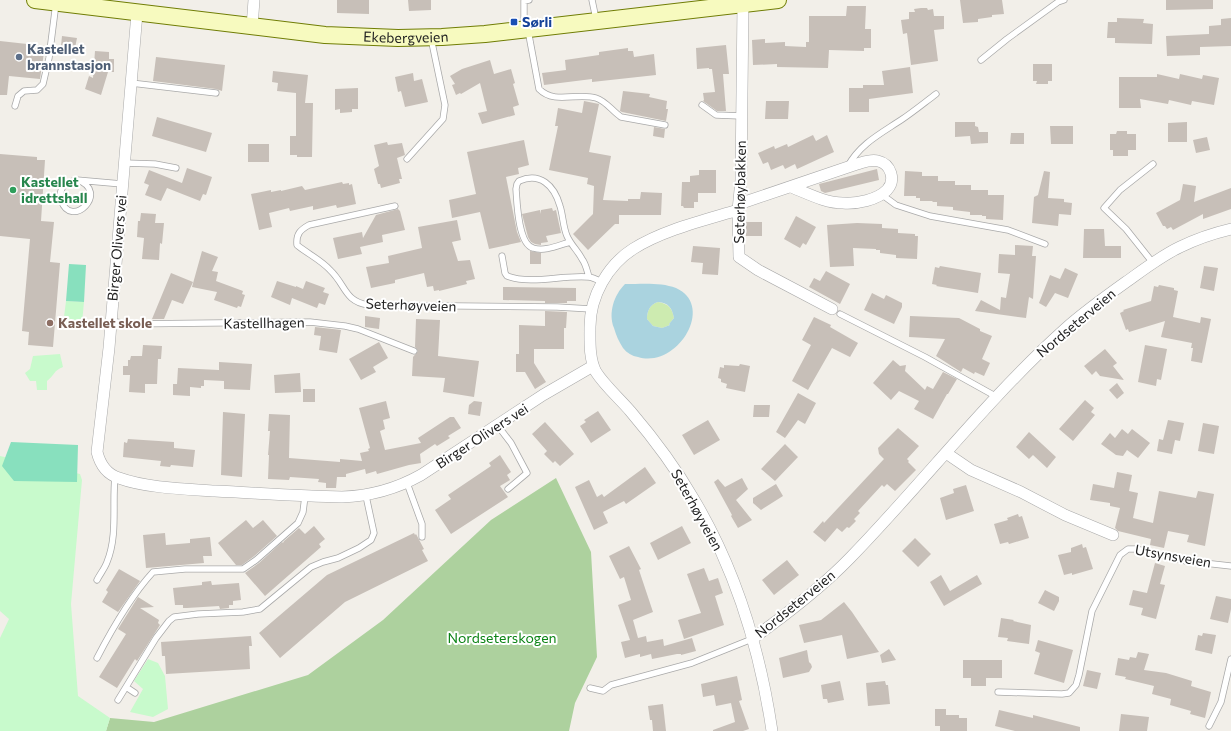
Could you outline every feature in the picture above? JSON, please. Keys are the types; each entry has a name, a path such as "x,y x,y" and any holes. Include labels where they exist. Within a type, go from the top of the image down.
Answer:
{"main road":[{"name":"Ekebergveien","path":"35,0 303,33 349,37 431,38 526,30 778,0"}],"street":[{"path":"252,27 254,0"},
{"name":"Seterhøybakken","path":"743,4 739,257 758,270 836,312"},
{"name":"Birger Olivers vei","path":"137,13 110,320 109,348 96,452 100,463 108,472 118,478 147,485 190,489 342,497 366,496 380,493 407,483 498,426 543,395 593,366"},
{"path":"791,187 828,201 856,203 867,201 886,190 890,185 890,169 886,164 871,160 847,168"},
{"name":"Seterhøyveien","path":"772,731 765,691 752,639 740,600 723,557 693,498 655,442 619,397 604,382 593,366 590,342 591,309 602,282 633,246 791,187 847,168"},
{"name":"Nordseterveien","path":"752,639 790,612 840,568 997,397 1038,354 1081,315 1153,263 1180,247 1231,229"},
{"path":"946,453 971,470 1021,492 1064,515 1113,535"}],"lane":[{"path":"527,0 526,30 539,89 544,94 551,97 594,98 603,101 615,114 621,117 665,125"},
{"path":"592,0 596,22"},
{"path":"982,60 1007,39 1058,2 1064,0"},
{"path":"15,106 18,96 24,91 37,90 43,84 49,58 56,3"},
{"path":"407,160 443,119 445,112 445,104 431,38"},
{"path":"131,83 216,93"},
{"path":"847,168 860,148 887,128 902,120 936,94"},
{"path":"702,105 716,115 741,116"},
{"path":"124,164 155,164 176,168"},
{"path":"1153,164 1120,190 1104,208 1126,229 1153,263"},
{"path":"570,242 536,249 527,245 524,241 519,217 516,189 519,181 532,177 540,179 552,190 560,205 566,234 570,242 582,257 589,277"},
{"path":"77,180 89,187 90,195 87,206 82,210 68,210 64,206 60,195 62,187 66,183 77,180 122,184"},
{"path":"880,194 896,205 930,216 1008,230 1046,244"},
{"name":"Seterhøyveien","path":"395,206 309,225 298,232 296,239 297,245 331,270 346,292 359,304 557,307 591,309"},
{"path":"502,256 505,273 507,276 512,278 537,280 589,277 602,282"},
{"name":"Seterhøybakken","path":"836,312 925,357 997,397"},
{"name":"Kastellhagen","path":"110,320 128,324 310,322 358,329 414,351"},
{"path":"498,426 511,443 528,473 508,489"},
{"path":"97,580 107,562 110,553 114,526 114,476"},
{"path":"407,483 422,524 422,537"},
{"path":"97,658 129,605 153,572 185,569 243,569 256,560 298,523 303,512 305,496"},
{"path":"118,700 156,638 174,617 198,614 243,612 260,609 311,566 338,558 359,548 371,540 374,533 366,496"},
{"name":"Utsynsveien","path":"998,692 1062,694 1069,693 1074,689 1079,675 1092,612 1120,555 1128,548 1186,561 1231,566"},
{"name":"Nordseterveien","path":"590,688 603,691 611,685 692,663 752,639"},
{"path":"1209,726 1221,702 1231,659"},
{"path":"126,687 135,693"}],"green space":[{"path":"69,264 86,265 84,302 66,301"},
{"path":"66,301 84,302 82,323 63,325"},
{"path":"658,302 669,307 674,318 669,324 670,325 662,328 653,326 647,319 650,308 653,304"},
{"path":"60,354 63,367 57,370 47,381 47,390 37,390 36,381 30,381 25,373 30,369 33,356"},
{"path":"11,442 78,445 77,482 14,481 2,466"},
{"path":"0,456 80,474 82,480 71,604 78,696 110,718 106,731 0,731 0,638 9,619 0,611"},
{"name":"Nordseterskogen","path":"556,478 591,552 597,657 575,703 569,731 106,731 110,718 154,722 308,675 383,620 491,520"},
{"path":"148,659 158,663 165,676 168,709 153,717 130,712 143,689 134,681"}],"water":[{"path":"625,284 664,285 676,288 687,297 692,308 692,321 687,334 678,345 666,354 652,358 636,357 625,350 620,343 612,322 613,304 621,288","holes":["658,302 667,305 672,311 674,318 669,324 670,325 662,328 653,326 647,319 648,311 651,306"]}],"building":[{"path":"337,0 369,0 369,14 337,13"},
{"path":"408,0 431,0 431,10 409,11"},
{"path":"960,0 1002,0 1004,14 992,15 992,17 978,19 978,22 963,23"},
{"path":"1166,0 1213,0 1213,9 1166,10"},
{"path":"847,6 866,6 865,29 871,29 871,48 864,48 864,51 829,50 828,68 777,67 777,64 753,65 752,40 765,39 765,43 785,42 785,46 806,47 806,42 809,42 809,16 846,16"},
{"path":"927,8 928,10 933,9 934,16 944,16 944,29 934,30 938,61 911,65 907,33 903,34 901,20 909,19 909,12 915,12 914,9"},
{"path":"1117,18 1144,19 1143,23 1153,24 1152,44 1115,43 1115,38 1107,38 1108,22 1117,22"},
{"path":"1231,18 1231,46 1200,47 1200,55 1167,56 1166,36 1209,34 1209,26 1221,25 1221,19"},
{"path":"62,36 77,38 75,48 61,46"},
{"path":"0,41 45,46 40,79 9,76 7,95 0,95"},
{"path":"726,45 729,74 723,74 726,111 717,111 703,101 703,93 715,92 712,69 697,69 696,48"},
{"path":"628,48 628,51 633,51 634,57 654,54 656,75 592,82 592,79 544,85 542,73 566,70 565,60 599,55 599,52"},
{"path":"95,51 109,52 109,59 114,59 114,72 108,72 101,95 85,89 89,76 93,78"},
{"path":"156,57 225,65 222,91 153,81"},
{"path":"490,60 494,74 511,69 515,83 513,84 519,105 513,107 515,115 482,124 478,113 487,111 480,83 461,94 456,95 452,85 455,84 450,76 462,69"},
{"path":"1033,64 1052,64 1052,81 1048,81 1048,84 1036,84 1037,81 1033,81"},
{"path":"910,67 913,93 869,99 869,112 849,112 849,88 863,88 863,85 884,85 882,71"},
{"path":"273,71 308,75 305,103 313,103 312,157 297,157 297,155 290,155 290,136 296,136 296,93 277,91 278,83 272,82"},
{"path":"413,73 414,81 422,79 428,102 405,107 401,91 398,92 395,77"},
{"path":"1157,74 1179,79 1180,74 1202,79 1203,75 1219,78 1214,105 1192,101 1191,105 1169,100 1168,104 1140,99 1141,108 1119,108 1119,77 1157,77"},
{"path":"358,88 358,109 352,109 352,112 340,113 340,109 335,110 335,89"},
{"path":"623,91 650,94 649,97 667,101 666,109 668,109 666,121 620,111"},
{"path":"584,101 599,104 589,152 611,156 603,200 628,201 628,199 640,199 641,192 662,193 661,215 619,215 619,224 615,224 588,250 573,234 593,214 594,186 587,184 588,178 549,170 558,126 555,126 558,108 582,113"},
{"path":"766,101 789,101 788,119 765,119"},
{"path":"157,117 212,133 206,152 152,136"},
{"path":"955,122 975,122 975,126 978,127 979,132 988,132 988,143 971,144 970,136 955,137"},
{"path":"1187,122 1187,142 1168,142 1168,123"},
{"path":"1050,126 1073,126 1073,144 1051,144"},
{"path":"654,127 665,129 664,138 653,136"},
{"path":"1117,131 1127,131 1127,134 1136,134 1136,150 1128,150 1128,156 1113,156 1113,150 1110,150 1110,134 1116,134"},
{"path":"1011,133 1024,133 1024,144 1010,144"},
{"path":"813,135 816,141 827,135 834,152 797,169 795,164 785,169 783,165 771,170 768,162 763,164 758,153 774,146 775,149 787,144 788,147"},
{"path":"1207,137 1210,150 1196,153 1193,140"},
{"path":"524,140 529,165 518,168 519,174 506,177 517,232 521,242 489,249 480,212 452,218 449,200 476,194 467,152"},
{"path":"387,142 388,145 402,143 405,155 397,158 402,179 399,179 400,183 381,188 380,184 378,184 374,169 379,166 374,145"},
{"path":"248,144 269,144 269,162 248,162"},
{"path":"0,154 37,157 37,160 45,160 41,221 54,222 50,262 60,263 53,347 28,345 29,332 22,331 30,239 0,236"},
{"path":"187,168 212,177 206,195 203,194 200,201 167,188 161,201 145,195 149,185 144,183 149,170 182,183"},
{"path":"877,169 879,180 825,193 821,191 819,184"},
{"path":"699,170 716,170 716,193 698,193 698,202 694,202 694,208 684,208 681,206 682,182 690,182 690,176 699,175"},
{"path":"905,171 922,172 922,176 938,176 938,181 955,181 955,185 971,185 971,190 988,190 988,195 1004,195 1003,220 986,219 986,216 970,215 970,212 953,210 953,207 937,206 937,202 920,201 920,198 916,198 916,196 904,196"},
{"path":"1044,171 1050,172 1048,198 1064,199 1064,202 1072,203 1071,215 1059,214 1058,226 1032,223 1034,197 1038,195"},
{"path":"342,182 343,184 352,184 356,204 337,208 336,205 313,210 313,206 290,211 289,208 269,213 272,227 259,230 251,194 271,190 271,192 281,191 302,186 305,190"},
{"path":"1183,184 1196,186 1194,202 1231,188 1231,209 1203,219 1203,214 1173,230 1171,227 1167,229 1163,226 1156,213 1180,200"},
{"path":"552,208 553,211 556,210 561,233 546,236 548,242 541,243 541,245 531,242 528,237 522,214 540,210 540,214 541,210"},
{"path":"398,209 400,211 405,230 382,235 383,242 360,247 362,254 338,259 333,238 362,232 363,238 376,215"},
{"path":"141,213 156,214 155,223 164,223 162,244 160,243 159,260 142,259 144,238 137,237 138,221 140,221"},
{"path":"796,216 816,227 806,245 803,243 800,248 784,239"},
{"path":"457,220 461,240 452,242 458,261 470,260 475,279 466,281 467,284 434,291 433,286 427,287 424,273 395,280 395,283 371,288 366,267 389,263 388,256 422,248 418,227"},
{"path":"746,222 762,222 762,236 746,236"},
{"path":"857,223 882,224 882,228 898,229 898,233 915,234 915,236 918,236 917,259 896,258 896,255 880,253 880,250 876,249 853,248 854,266 830,267 827,225"},
{"path":"1084,229 1104,229 1105,246 1121,246 1121,258 1083,258"},
{"path":"1015,245 1033,246 1032,256 1036,256 1033,299 1029,297 1026,318 975,311 981,300 1000,310 1001,297 1006,298 1010,274 998,273 999,254 1015,255"},
{"path":"693,246 720,248 718,275 702,274 703,263 691,262"},
{"path":"202,251 218,257 212,271 218,272 216,281 243,291 242,294 245,295 241,307 238,306 237,308 214,300 217,292 192,287"},
{"path":"530,251 541,253 541,264 530,264"},
{"path":"940,266 981,273 978,293 932,284 935,267 939,268"},
{"path":"1204,266 1218,268 1214,291 1200,288"},
{"path":"1065,268 1078,274 1068,298 1055,293 1046,307 1039,303 1050,275 1060,279"},
{"path":"826,271 850,284 840,304 809,287 814,278 820,281"},
{"path":"171,273 193,282 183,304 172,300 164,319 152,319"},
{"path":"277,281 303,289 306,281 325,288 323,292 329,294 325,305 319,303 317,308 292,298 290,305 271,297"},
{"path":"1159,285 1174,288 1174,290 1178,291 1173,317 1200,323 1201,317 1211,319 1202,363 1191,361 1193,348 1191,348 1192,343 1161,337 1165,321 1129,332 1128,329 1126,330 1120,313 1124,311 1123,310 1151,301 1154,286 1158,287"},
{"path":"503,287 576,288 576,301 567,301 567,303 545,303 545,301 503,300"},
{"path":"872,293 884,299 886,295 902,303 902,307 894,324 864,310"},
{"path":"545,311 567,312 566,328 564,328 564,349 534,349 534,363 546,382 535,389 525,372 516,372 516,354 519,354 519,325 545,326"},
{"path":"365,316 380,318 379,329 365,327"},
{"path":"910,316 959,318 980,329 980,331 992,336 982,359 990,363 984,376 975,372 974,374 963,368 961,372 936,356 945,339 909,337"},
{"path":"814,317 831,325 830,327 858,343 850,357 832,348 808,390 792,381 811,345 802,340"},
{"path":"416,319 440,320 438,356 479,361 474,397 443,392 445,378 412,376 413,357 418,351 415,347"},
{"path":"315,327 341,330 337,353 319,350 321,336 314,335"},
{"path":"379,342 388,358 373,367 376,372 361,380 349,359"},
{"path":"143,345 162,346 161,359 158,359 157,384 145,384 145,393 129,392 130,375 123,375 123,366 128,366 128,360 130,360 131,356 142,356"},
{"path":"1145,345 1167,349 1161,380 1157,379 1156,386 1138,382"},
{"path":"1105,349 1117,363 1113,366 1124,380 1100,376 1096,371 1092,375 1084,366"},
{"path":"893,360 900,366 906,365 905,371 925,390 927,386 933,389 943,372 957,379 933,419 914,409 919,401 899,391 891,400 873,383"},
{"path":"219,362 252,364 250,390 224,389 224,381 204,380 204,386 201,386 201,388 190,387 190,396 173,395 173,384 177,384 178,368 219,370"},
{"path":"740,364 750,366 745,392 726,388 727,384 721,382 721,379 718,378 720,367 724,368 724,365 739,366"},
{"path":"300,373 301,392 275,393 274,375"},
{"path":"1117,383 1124,393 1117,399 1109,390"},
{"path":"303,389 315,389 315,402 303,402"},
{"path":"798,393 816,403 805,424 798,420 785,438 776,432"},
{"path":"1085,400 1094,408 1091,412 1095,415 1073,441 1059,429"},
{"path":"386,401 390,418 383,420 385,429 380,431 385,450 421,443 418,438 450,417 454,417 461,428 448,436 450,438 437,446 435,444 420,454 421,463 377,474 376,471 366,474 365,469 346,474 346,477 337,477 336,488 326,488 326,483 318,482 319,479 290,477 289,480 268,479 270,431 268,431 269,414 290,415 289,458 340,462 340,459 362,461 360,453 369,451 368,449 370,448 359,408"},
{"path":"474,401 482,402 480,416 468,414 469,405"},
{"path":"754,405 770,405 769,417 753,417"},
{"path":"598,411 611,430 591,443 580,426 586,422 584,420"},
{"path":"223,412 245,414 242,477 221,475"},
{"path":"708,420 720,440 694,455 682,435"},
{"path":"1168,420 1184,423 1180,441 1175,440 1172,454 1157,451 1159,439 1163,440"},
{"path":"545,422 574,454 560,466 555,461 553,463 544,454 547,451 532,434"},
{"path":"1203,423 1219,426 1214,454 1198,451"},
{"path":"898,428 919,446 907,459 916,470 895,491 887,484 884,487 882,485 858,511 860,513 854,519 856,521 849,528 847,527 842,532 837,528 825,542 813,532 823,521 824,523 884,459 879,454 878,448"},
{"path":"1122,429 1128,434 1132,429 1150,443 1138,458 1127,450 1123,456 1116,455 1101,444 1110,433 1115,438"},
{"path":"1029,432 1056,457 1047,468 1033,455 1029,459 1016,447"},
{"path":"128,439 174,442 174,448 195,450 193,467 171,465 170,467 160,466 161,461 123,457 124,442 127,443"},
{"path":"785,444 798,457 775,481 761,469"},
{"path":"500,455 511,472 507,475 510,480 500,486 508,497 451,534 435,510 451,499 448,495 491,466 489,463"},
{"path":"645,467 656,483 626,504 624,501 603,512 608,523 594,530 575,487 589,480 597,497 602,494 604,497"},
{"path":"1117,472 1132,475 1129,491 1138,493 1133,518 1153,523 1159,491 1196,498 1198,491 1214,494 1205,546 1187,542 1189,535 1168,531 1164,548 1150,545 1151,539 1118,531 1115,528 1120,508 1110,506 1110,503 1090,500 1093,484 1114,488"},
{"path":"742,478 748,489 736,500 752,520 738,528 714,482 718,479 725,487"},
{"path":"776,484 783,496 761,510 753,503 753,498"},
{"path":"966,485 974,511 946,520 940,498 954,493 953,489"},
{"path":"1018,514 1019,517 1022,516 1029,538 1009,544 1008,542 1000,544 994,524 1008,520 1007,518"},
{"path":"246,520 253,528 263,520 277,536 242,565 236,565 218,543"},
{"path":"314,526 325,539 319,544 321,547 265,596 245,573 259,563 282,542 283,543 299,528 305,534"},
{"path":"682,526 691,543 658,560 650,543"},
{"path":"165,533 166,545 190,543 190,539 210,537 212,556 203,556 204,563 146,568 143,535"},
{"path":"414,533 424,549 422,550 428,561 345,602 280,658 259,633 327,575"},
{"path":"915,538 931,554 918,567 902,551"},
{"path":"1082,544 1083,548 1086,547 1093,569 1072,575 1072,573 1064,575 1058,555 1071,552 1071,548"},
{"path":"629,546 641,569 639,570 653,612 633,620 638,638 646,636 647,642 663,639 664,646 692,638 696,651 681,655 677,654 652,659 651,654 640,657 640,654 625,658 621,642 630,640 618,605 631,600 624,577 620,579 609,556"},
{"path":"787,560 799,575 774,595 762,580"},
{"path":"1155,563 1165,566 1160,584 1165,585 1156,619 1141,615 1143,608 1129,605 1133,590 1147,593"},
{"path":"704,568 709,581 718,578 723,593 715,596 724,625 684,639 678,620 701,613 687,574"},
{"path":"119,569 140,581 118,612 102,602 108,592 106,590"},
{"path":"941,575 950,591 977,575 982,584 944,606 930,582"},
{"path":"211,581 212,585 239,583 241,600 233,601 233,605 229,605 229,608 220,609 219,606 183,608 183,605 175,605 173,588 202,585 202,582"},
{"path":"1045,590 1059,597 1059,601 1054,611 1038,603"},
{"path":"1216,596 1231,599 1231,609 1228,623 1210,619"},
{"path":"138,597 154,607 140,608 159,620 158,623 160,625 137,661 135,659 117,688 99,677 126,634 118,629"},
{"path":"844,602 879,652 847,659 842,635 804,643 799,625 821,620"},
{"path":"1001,618 1031,625 1029,644 1007,641 1008,638 998,637"},
{"path":"1203,633 1216,635 1212,654 1195,650 1198,635 1202,636"},
{"path":"251,636 252,646 249,646 250,669 166,674 165,656 162,656 161,642"},
{"path":"1038,640 1073,650 1064,683 1034,674 1040,653 1035,651"},
{"path":"889,649 896,660 882,663 880,655"},
{"path":"807,650 809,662 812,667 809,672 783,678 779,658"},
{"path":"1138,652 1149,654 1144,670 1166,673 1192,681 1191,686 1211,692 1205,718 1190,714 1191,711 1170,705 1171,699 1152,694 1154,686 1115,675 1118,658 1129,660 1130,657 1136,658"},
{"path":"963,660 1002,660 1002,678 986,678 986,686 971,686 971,678 963,678"},
{"path":"1087,670 1101,673 1097,689 1083,686"},
{"path":"737,676 742,700 739,701 749,729 743,731 713,731 735,722 731,703 716,706 714,695 703,697 701,684"},
{"path":"840,681 844,700 828,703 827,699 823,699 821,685"},
{"path":"885,681 886,685 888,685 890,704 868,706 866,683"},
{"path":"663,704 666,731 653,731 648,706"},
{"path":"935,709 946,709 946,715 959,715 959,718 967,718 967,731 940,731 940,726 935,726"},
{"path":"999,710 1033,718 1033,715 1080,727 1080,731 1015,731 995,726"},
{"path":"1121,714 1149,717 1147,731 1119,731"}],"place":[{"name":"Sørli","path":"514,22"},
{"name":"Kastellet brannstasjon","path":"19,57"},
{"name":"Kastellet idrettshall","path":"13,190"},
{"name":"Kastellet skole","path":"50,323"}]}
